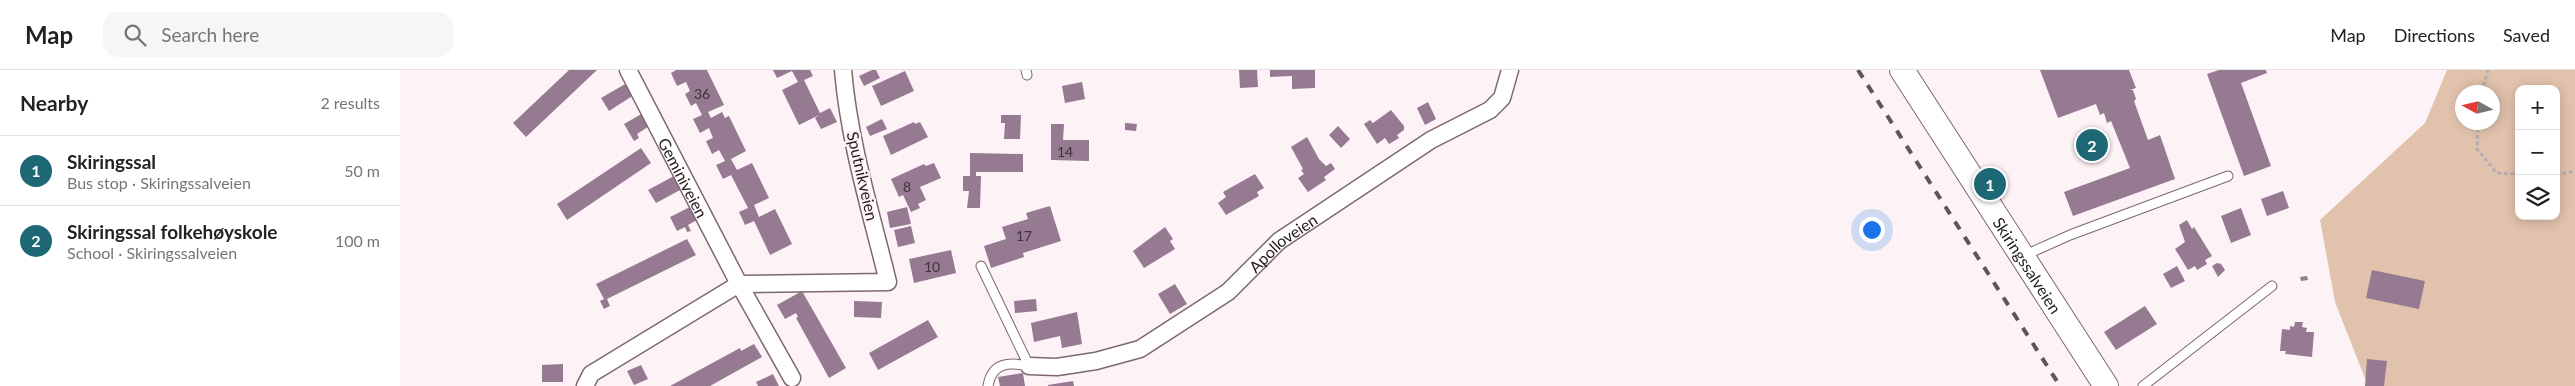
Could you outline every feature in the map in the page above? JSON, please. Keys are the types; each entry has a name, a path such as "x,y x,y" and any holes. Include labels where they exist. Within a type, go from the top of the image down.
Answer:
{"main road":[{"name":"Skiringssalveien","path":"1902,70 2106,386"}],"street":[{"name":"Geminiveien","path":"628,70 739,284 792,378"},
{"name":"Sputnikveien","path":"739,284 888,282 855,147 845,96 843,70"},
{"name":"Apolloveien","path":"1029,366 1057,367 1096,361 1140,349 1228,292 1279,241 1430,140 1490,110 1502,98 1510,70"},
{"path":"586,386 591,374 739,284"}],"lane":[{"path":"2023,256 2070,235 2228,176"},
{"path":"982,266 1029,366"},
{"path":"2143,386 2272,286"},
{"path":"988,386 994,370 1002,364 1011,362 1029,366"}],"path":[{"path":"2484,85 2488,70"},
{"path":"2478,130 2477,149 2498,173 2515,174"},
{"path":"2560,174 2575,171"}],"shaded area":[{"path":"2447,70 2575,70 2575,386 2368,386 2335,302 2320,220 2425,123"}],"building":[{"path":"569,70 597,70 526,137 513,123"},
{"path":"676,70 707,70 724,105 708,112 711,118 722,112 725,118 729,116 746,151 731,159 737,170 752,163 769,198 754,205 759,217 775,209 792,244 770,255 754,221 745,225 739,212 748,208 731,175 723,179 716,165 725,161 719,150 712,154 706,141 713,138 709,128 700,133 693,119 702,115 696,103 691,106 685,94 690,91 686,82 677,86 671,73"},
{"path":"773,70 810,70 813,76 804,80 820,113 830,108 837,122 821,129 815,118 819,115 799,125 782,90 798,82 792,71 777,78"},
{"path":"876,70 880,78 864,86 859,76"},
{"path":"1239,70 1257,70 1258,87 1240,88"},
{"path":"1270,70 1315,70 1315,88 1292,89 1292,76 1270,77"},
{"path":"2040,70 2129,70 2136,88 2130,90 2133,90 2136,99 2134,101 2148,140 2160,135 2175,179 2073,216 2064,192 2130,168 2111,121 2107,123 2104,113 2100,115 2096,104 2058,118"},
{"path":"2219,70 2266,70 2267,73 2241,83 2271,166 2244,176 2207,74"},
{"path":"905,71 914,91 881,106 872,86"},
{"path":"1082,82 1085,99 1065,103 1062,86"},
{"path":"627,83 634,95 609,111 601,98"},
{"path":"1428,102 1436,119 1425,125 1417,108"},
{"path":"1391,110 1404,126 1404,130 1397,135 1399,138 1389,144 1385,138 1377,144 1364,124 1370,120 1373,123"},
{"path":"643,113 651,125 637,134 639,138 634,141 624,124"},
{"path":"1001,115 1021,115 1020,139 1004,139 1005,123 1001,123"},
{"path":"882,119 887,129 870,136 866,127"},
{"path":"914,122 915,124 920,122 928,137 891,155 883,136"},
{"path":"1125,123 1137,124 1136,131 1125,130"},
{"path":"1051,124 1064,124 1063,140 1089,140 1089,161 1051,160"},
{"path":"1338,126 1350,139 1341,148 1329,135"},
{"path":"1307,137 1319,159 1326,166 1331,163 1335,169 1324,177 1326,180 1308,192 1298,178 1304,174 1301,170 1303,169 1291,147"},
{"path":"641,148 651,163 567,220 557,204"},
{"path":"970,153 1023,154 1023,172 976,172 976,176 981,176 980,208 967,208 969,191 963,191 963,176 970,176"},
{"path":"934,163 941,178 920,187 926,200 918,204 920,208 911,212 903,195 899,197 891,179 924,164 926,166"},
{"path":"1255,174 1264,188 1257,192 1259,196 1226,215 1218,203 1226,197 1223,192"},
{"path":"674,176 682,189 656,203 648,190"},
{"path":"2283,191 2289,208 2267,216 2261,199"},
{"path":"1050,206 1061,241 1023,253 1024,257 991,268 984,246 1006,239 1002,227 1028,219 1026,213"},
{"path":"690,207 697,220 688,225 691,231 687,232 685,227 677,231 670,217"},
{"path":"907,207 911,224 890,228 887,212"},
{"path":"2241,208 2251,235 2231,243 2221,216"},
{"path":"2187,220 2192,229 2194,227 2212,256 2205,260 2207,264 2197,270 2195,266 2188,270 2175,249 2185,242 2179,225"},
{"path":"911,226 915,243 898,247 894,230"},
{"path":"1165,227 1173,239 1170,241 1175,249 1144,268 1133,251"},
{"path":"687,239 696,255 607,299 610,306 604,309 600,301 604,299 596,284"},
{"path":"951,250 956,273 914,283 909,259"},
{"path":"2217,263 2221,264 2225,270 2218,277 2212,266"},
{"path":"2177,266 2185,281 2171,288 2163,274"},
{"path":"2372,270 2425,281 2419,309 2366,298"},
{"path":"2307,276 2308,280 2301,281 2300,277"},
{"path":"1175,284 1187,304 1170,314 1158,294"},
{"path":"802,291 846,368 829,378 796,318 798,317 796,313 785,319 777,305"},
{"path":"1036,299 1037,311 1015,313 1014,301"},
{"path":"854,301 882,302 881,318 854,317"},
{"path":"2145,306 2157,324 2116,350 2104,332"},
{"path":"1077,312 1082,344 1062,348 1060,336 1034,342 1031,323"},
{"path":"928,320 938,337 878,370 869,353"},
{"path":"2295,322 2303,322 2302,327 2307,328 2306,332 2314,332 2312,357 2285,354 2286,351 2280,351 2282,329 2290,330 2290,326 2294,327"},
{"path":"754,344 762,357 710,386 670,386 740,348 741,351"},
{"path":"2367,359 2387,361 2384,386 2365,386"},
{"path":"563,364 563,382 542,382 542,365"},
{"path":"641,365 648,379 634,385 627,371"},
{"path":"1023,373 1025,386 1000,386 998,377"},
{"path":"773,374 779,386 758,386 756,382"},
{"path":"1073,381 1074,386 1048,386 1048,385"}],"railway":[{"path":"1858,70 2060,386"}],"place":[{"name":"Skiringssal folkehøyskole","path":"2092,145"},
{"name":"Skiringssal","path":"1990,184"}]}
